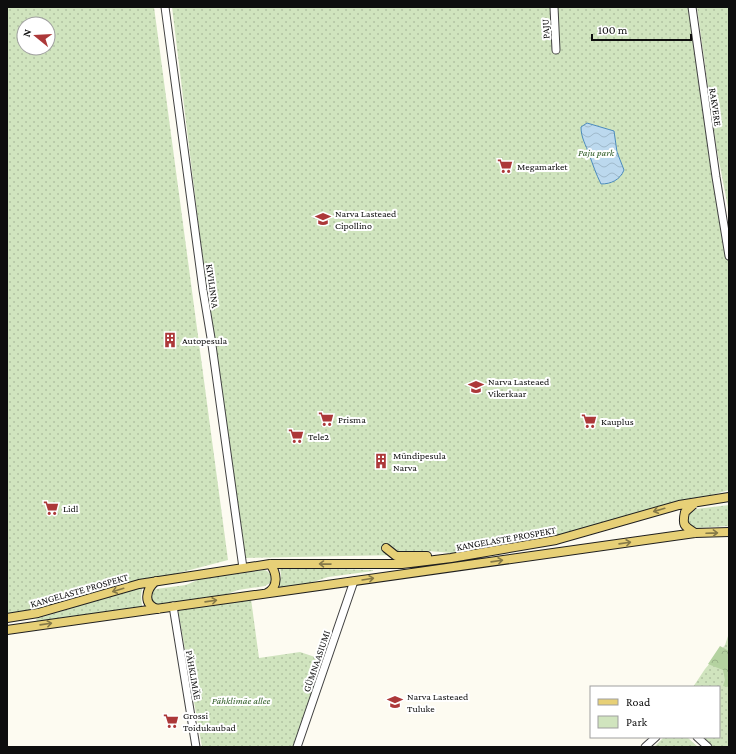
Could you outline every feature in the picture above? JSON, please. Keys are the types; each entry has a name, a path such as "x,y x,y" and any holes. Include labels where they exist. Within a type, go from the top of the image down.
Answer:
{"main road":[{"name":"KANGELASTE PROSPEKT","path":"7,618 38,613 139,584 270,564 402,564 452,558 549,542 679,505 729,497"},
{"path":"695,533 686,528 683,521 685,512 697,502"},
{"name":"KANGELASTE PROSPEKT","path":"7,630 695,533 729,532"},
{"path":"386,548 396,556 432,556 452,558"},
{"path":"266,594 270,592 276,582 275,572 270,564"},
{"path":"385,576 386,564"},
{"path":"156,581 149,588 147,597 151,605 154,608 158,608"}],"street":[{"name":"KIVILINNA","path":"165,7 243,568"},
{"name":"PAJU","path":"554,7 556,50"},
{"name":"RAKVERE","path":"692,7 718,192 729,256"},
{"name":"GÜMNAASIUMI","path":"298,747 354,581"},
{"name":"PÄHKLIMÄE","path":"173,606 196,747"},
{"path":"645,747 655,738"},
{"path":"698,738 708,747"}],"green space":[{"path":"7,7 154,7 228,560 7,618"},
{"name":"Paju park","path":"172,7 691,7 729,259 729,490 563,538 452,553 428,551 400,555 242,558 219,392"},
{"path":"697,7 729,7 729,213 716,145"},
{"path":"729,505 729,526 695,528 687,523 688,515 696,509"},
{"path":"280,568 373,571 328,577 310,583 279,588 281,575"},
{"path":"264,570 272,576 270,583 265,586 238,590 225,595 158,604 155,604 150,598 152,591 156,589 186,585 200,579"},
{"path":"142,587 142,607 37,621 36,619"},
{"name":"Pähklimäe allee","path":"251,599 259,658 300,652 324,660 295,747 202,747 178,610"},
{"path":"729,633 729,747 706,747 695,738 720,738 720,686 694,686 705,669 725,645"},
{"path":"720,646 729,651 729,687 723,686 725,680 723,670 708,664"},
{"path":"663,738 688,738 698,747 654,747"}],"water":[{"path":"587,123 614,131 617,152 624,170 618,179 612,182 601,184 596,173 582,135 581,127"}],"place":[{"name":"Megamarket","path":"505,166"},
{"name":"Narva Lasteaed Cipollino","path":"323,219"},
{"name":"Autopesula","path":"170,340"},
{"name":"Narva Lasteaed Vikerkaar","path":"476,387"},
{"name":"Prisma","path":"326,419"},
{"name":"Kauplus","path":"589,421"},
{"name":"Tele2","path":"296,436"},
{"name":"Mündipesula Narva","path":"381,461"},
{"name":"Lidl","path":"51,508"},
{"name":"Narva Lasteaed Tuluke","path":"395,702"},
{"name":"Grossi Toidukaubad","path":"171,721"}]}
